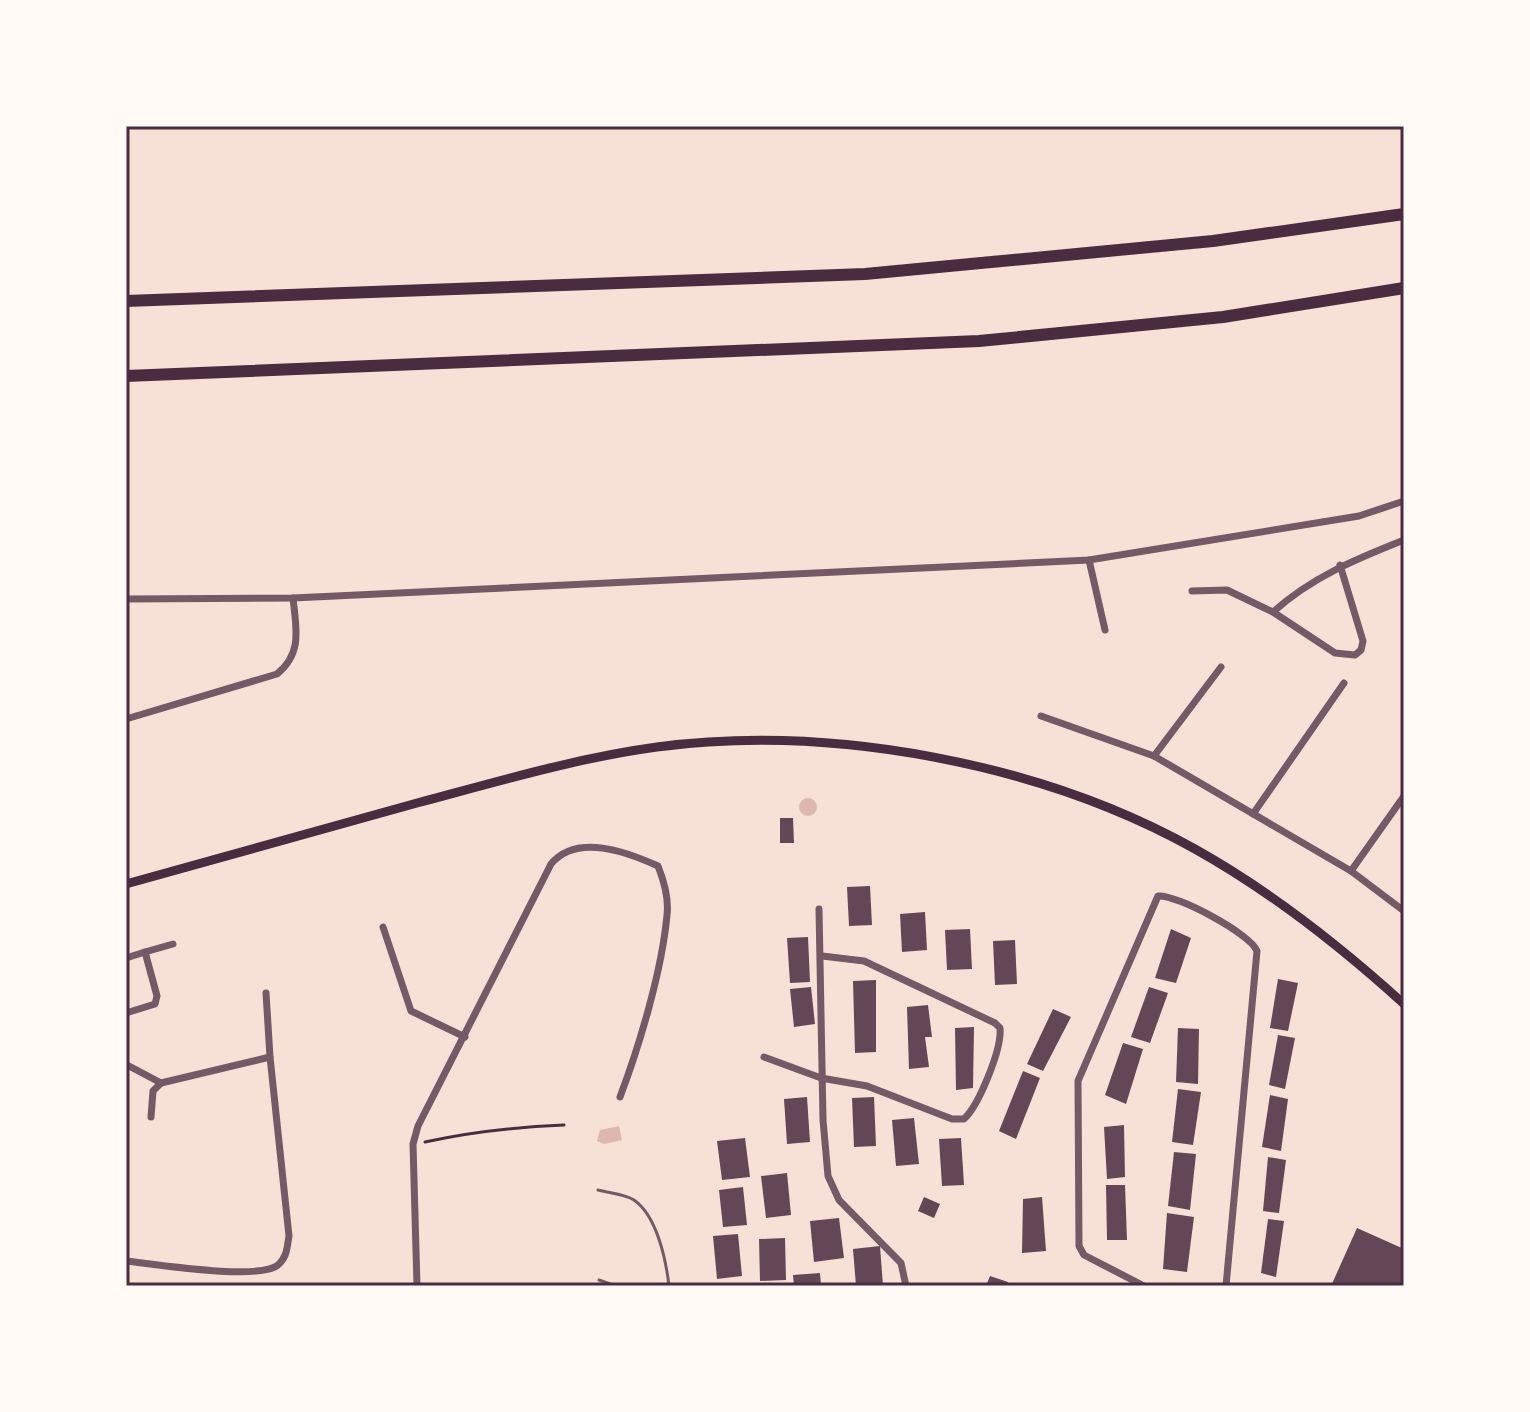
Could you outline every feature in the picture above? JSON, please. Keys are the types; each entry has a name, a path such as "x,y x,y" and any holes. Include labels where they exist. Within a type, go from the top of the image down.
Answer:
{"highway":[{"path":"126,301 865,274 1213,241 1404,214"},
{"path":"126,376 979,341 1223,317 1404,288"}],"main road":[{"path":"126,884 510,778 641,750 734,741 815,742 969,763 1142,823 1193,848 1293,911 1340,946 1404,1004"}],"street":[{"path":"126,599 293,598 1089,560 1359,516 1404,501"},
{"path":"1273,612 1300,589 1340,565 1404,540"},
{"path":"1089,560 1105,630"},
{"path":"1192,591 1227,590 1273,612 1335,653 1355,655 1361,650 1363,641 1340,565"},
{"path":"126,719 277,674 292,659 297,644 293,598"},
{"path":"1154,756 1221,667"},
{"path":"1253,814 1344,683"},
{"path":"1041,716 1154,756 1351,871 1404,911"},
{"path":"1351,871 1404,796"},
{"path":"417,1286 413,1144 418,1126 551,864 567,851 577,849 629,853 658,866 665,885 667,913 645,1018 620,1097"},
{"path":"1144,1286 1084,1255 1079,1246 1078,1081 1158,896 1167,895 1206,914 1254,945 1257,951 1226,1286"},
{"path":"819,909 824,1147 833,1190 901,1263 906,1286"},
{"path":"383,927 411,1011 465,1037"},
{"path":"126,958 173,944"},
{"path":"126,1013 152,1007 156,1000 145,952"},
{"path":"764,1057 821,1078 867,1086 952,1119 964,1119 975,1105 1000,1035 995,1023 864,961 822,956"},
{"path":"126,1261 251,1272 276,1267 286,1254 289,1236 266,993"},
{"path":"151,1117 153,1091 161,1083 270,1057"},
{"path":"129,1066 161,1083"}],"lane":[{"path":"598,1190 636,1201 648,1218 666,1259 669,1286"},
{"path":"599,1280 616,1286"}],"path":[{"path":"413,1144 453,1139 484,1129 564,1125"}],"shaded area":[{"path":"804,798 812,798 817,807 815,814 804,816 799,811 799,803"},
{"path":"619,1126 622,1140 604,1144 597,1141 600,1130"}],"building":[{"path":"780,818 793,818 794,843 780,843"},
{"path":"870,886 872,925 849,926 847,887"},
{"path":"925,912 927,950 902,952 900,914"},
{"path":"970,929 972,969 947,970 945,930"},
{"path":"1171,929 1191,938 1176,983 1155,978"},
{"path":"808,937 810,982 790,983 787,938"},
{"path":"1015,940 1017,984 995,985 993,941"},
{"path":"1278,979 1298,983 1288,1031 1270,1028"},
{"path":"876,980 876,1052 855,1053 853,981"},
{"path":"811,987 815,1024 794,1027 790,989"},
{"path":"1149,987 1168,993 1150,1043 1131,1037"},
{"path":"928,1005 932,1037 925,1037 929,1067 909,1069 907,1007"},
{"path":"1053,1009 1071,1017 1043,1071 1027,1064"},
{"path":"974,1027 973,1088 956,1090 955,1028"},
{"path":"1178,1028 1199,1029 1198,1084 1176,1082"},
{"path":"1278,1035 1295,1038 1285,1089 1269,1085"},
{"path":"1123,1043 1143,1049 1126,1104 1105,1095"},
{"path":"1023,1071 1040,1078 1016,1139 999,1131"},
{"path":"1178,1089 1201,1092 1193,1145 1172,1142"},
{"path":"1270,1095 1288,1099 1281,1151 1262,1147"},
{"path":"807,1097 810,1142 787,1144 784,1099"},
{"path":"874,1097 876,1146 854,1147 852,1098"},
{"path":"914,1118 919,1164 896,1166 892,1120"},
{"path":"1124,1125 1125,1177 1107,1179 1104,1127"},
{"path":"745,1138 750,1177 722,1180 717,1141"},
{"path":"961,1138 964,1185 942,1186 939,1139"},
{"path":"1174,1152 1196,1154 1190,1210 1168,1206"},
{"path":"1268,1157 1286,1160 1279,1213 1263,1211"},
{"path":"787,1173 791,1215 766,1218 761,1176"},
{"path":"1106,1185 1125,1185 1127,1240 1107,1240"},
{"path":"743,1187 747,1225 723,1227 719,1190"},
{"path":"924,1197 940,1204 934,1218 918,1211"},
{"path":"1042,1197 1046,1251 1022,1253 1023,1199"},
{"path":"1167,1213 1194,1217 1187,1272 1163,1269"},
{"path":"839,1218 844,1258 814,1262 810,1221"},
{"path":"1268,1219 1284,1221 1276,1277 1261,1273"},
{"path":"1357,1228 1404,1249 1404,1286 1331,1286"},
{"path":"738,1234 742,1276 717,1279 713,1236"},
{"path":"785,1238 786,1280 760,1281 759,1239"},
{"path":"880,1246 883,1286 856,1286 853,1249"},
{"path":"820,1273 821,1286 794,1286 793,1275"},
{"path":"990,1276 1008,1282 1007,1286 986,1286"}]}
